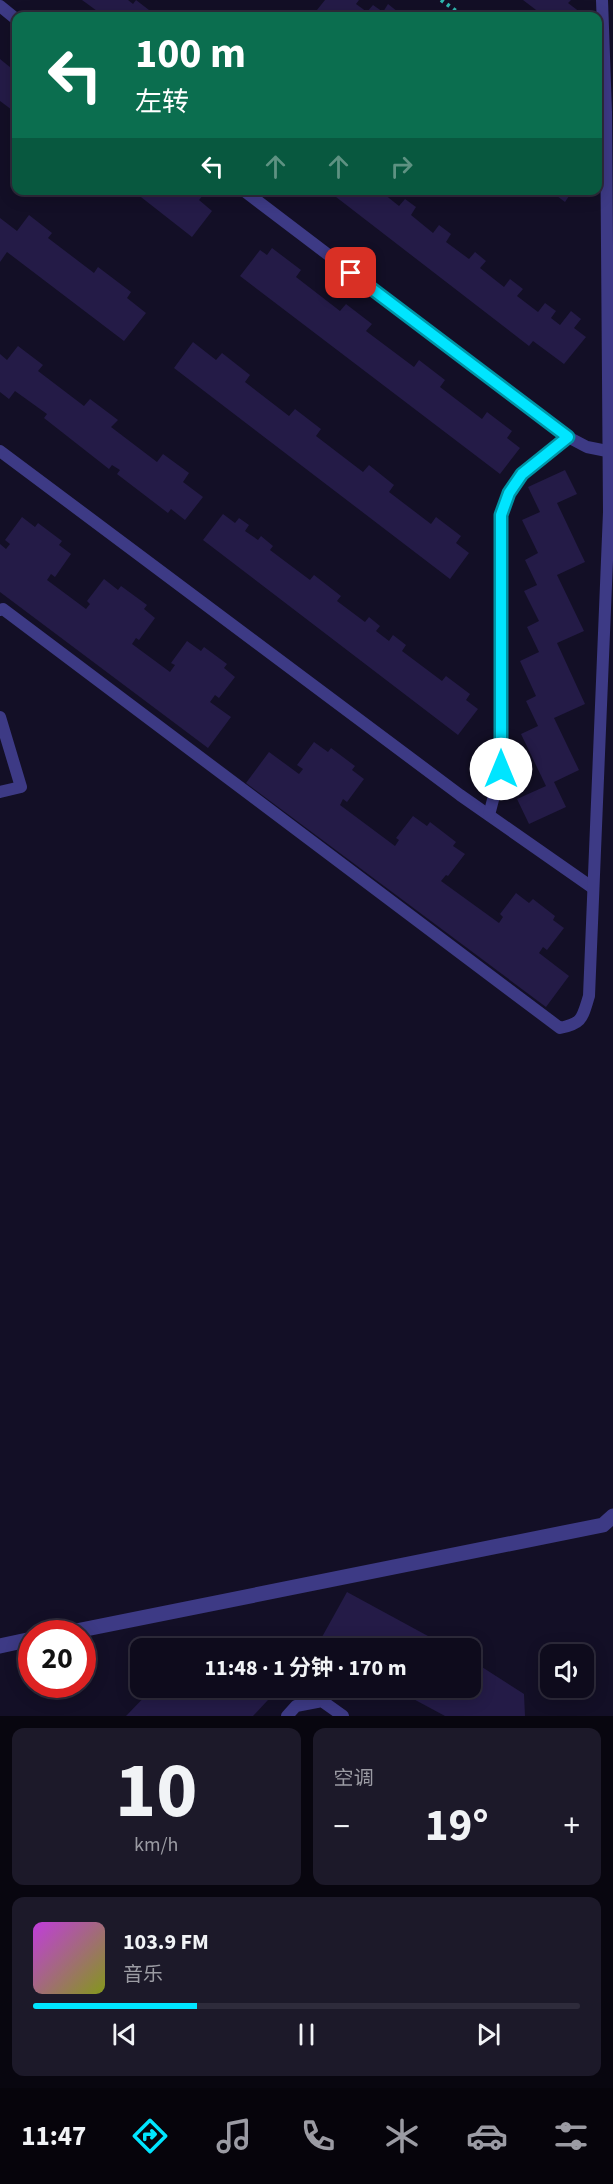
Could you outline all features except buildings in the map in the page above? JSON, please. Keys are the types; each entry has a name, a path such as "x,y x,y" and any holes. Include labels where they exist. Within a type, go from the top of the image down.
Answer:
{"street":[{"path":"96,1627 603,1525 613,1516"},
{"path":"0,1646 18,1643"}],"lane":[{"path":"0,610 3,609 560,1028 574,1025 582,1017 589,996 609,512 606,112 602,0"},
{"path":"0,6 12,16"},
{"path":"250,195 568,437 587,447 607,451"},
{"path":"489,815 501,769 501,515 509,493 522,474 568,437"},
{"path":"0,451 489,815 593,888"},
{"path":"0,717 21,787 0,792"},
{"path":"287,1716 296,1706 322,1701 343,1716"}],"path":[{"path":"441,0 458,12"}],"route":[{"path":"351,273 568,437 522,474 509,493 501,515 501,769"}]}
